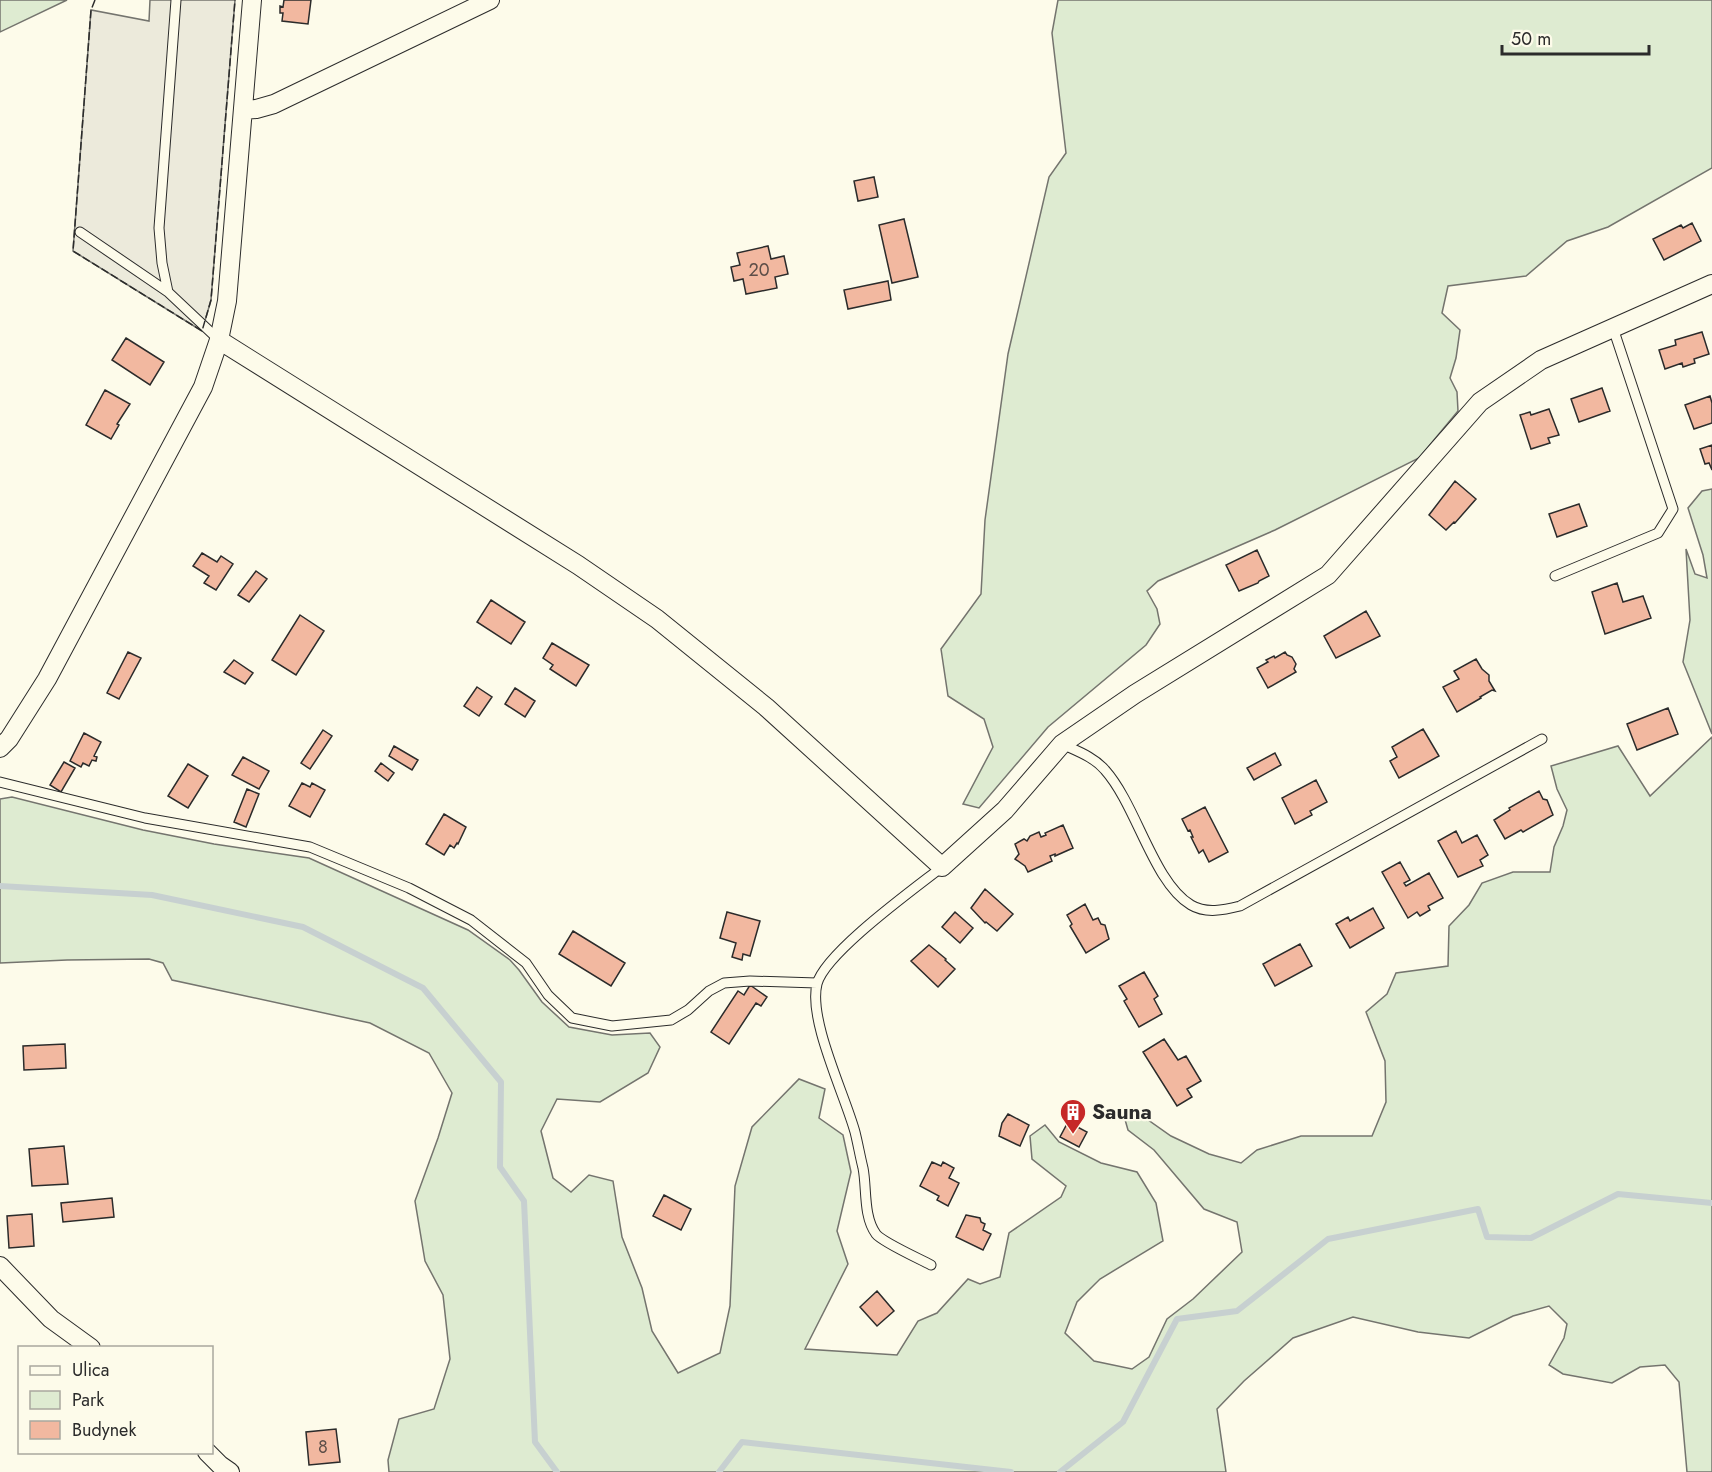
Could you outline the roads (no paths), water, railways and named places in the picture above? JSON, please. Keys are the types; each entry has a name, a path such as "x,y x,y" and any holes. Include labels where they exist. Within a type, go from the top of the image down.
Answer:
{"street":[{"path":"0,748 9,739 47,679 203,387 219,340 227,301 252,0"},
{"path":"243,110 274,104 490,0"},
{"path":"219,340 578,566 657,619 766,707 942,867 1005,810 1062,744 1135,694 1328,575 1480,402 1541,360 1712,284"},
{"path":"0,1266 51,1319 90,1346"},
{"path":"209,1454 230,1472"}],"lane":[{"path":"168,292 162,263 159,228 176,0"},
{"path":"80,232 168,292 219,340"},
{"path":"1555,576 1658,533 1673,509 1613,328"},
{"path":"1062,744 1086,755 1104,769 1128,802 1161,871 1176,893 1192,905 1207,910 1224,910 1240,906 1542,739"},
{"path":"0,782 145,818 310,847 409,888 471,920 526,963 548,995 572,1018 612,1026 670,1020 688,1010 709,991 724,983 750,981 817,983"},
{"path":"931,1264 876,1236 869,1221 864,1172 855,1132 819,1022 816,1005 817,983 828,964 851,941 942,867"}],"waterway":[{"path":"0,886 152,895 303,927 423,988 501,1082 500,1167 524,1201 535,1442 557,1472"},
{"path":"1060,1472 1123,1422 1177,1319 1237,1311 1328,1239 1478,1209 1487,1237 1531,1238 1618,1194 1712,1203"},
{"path":"719,1472 742,1442 1011,1472"}],"place":[{"name":"Sauna","path":"1073,1135"}]}
